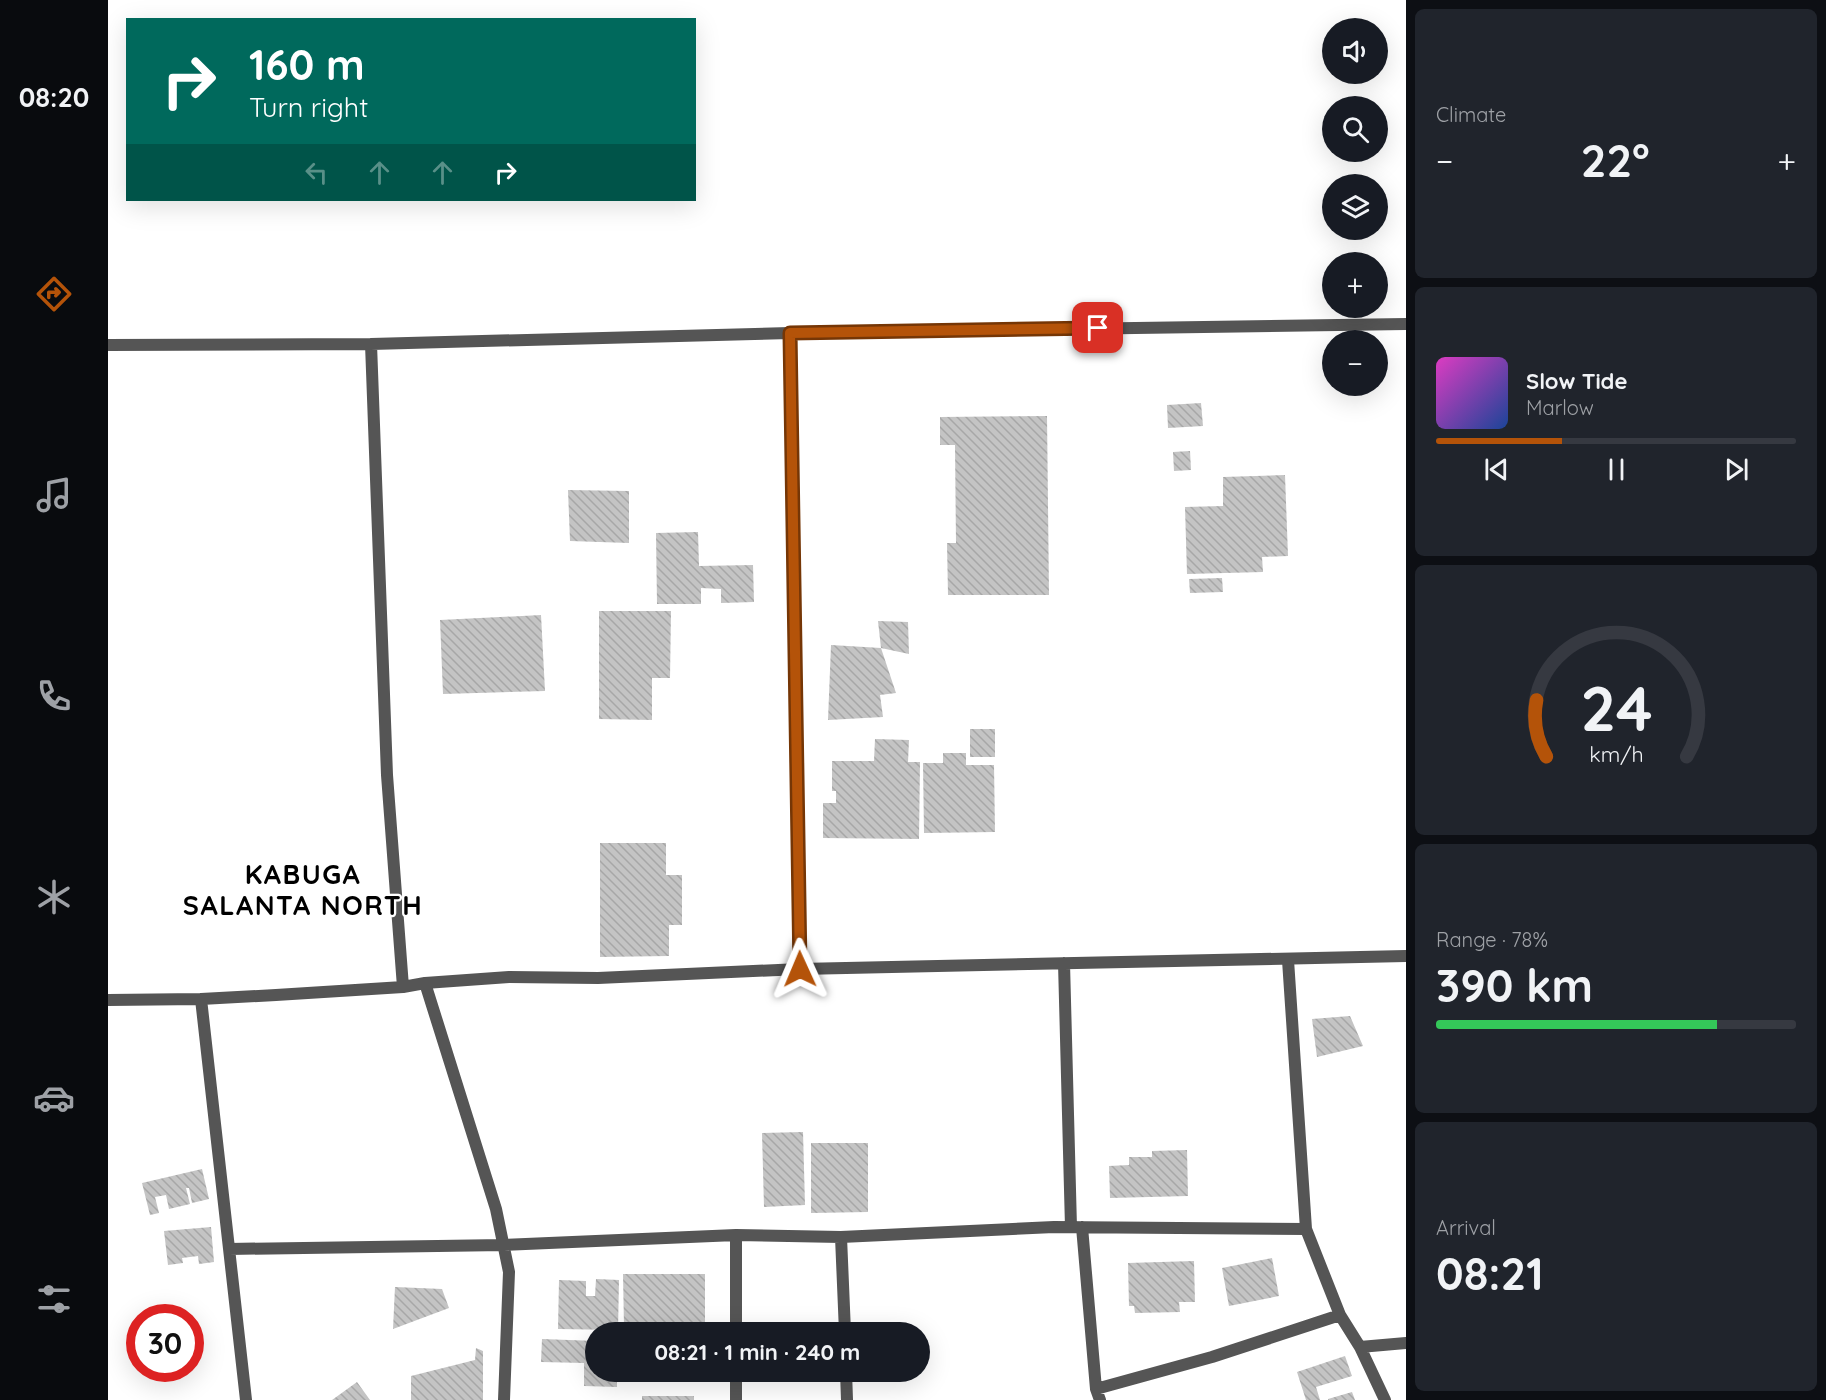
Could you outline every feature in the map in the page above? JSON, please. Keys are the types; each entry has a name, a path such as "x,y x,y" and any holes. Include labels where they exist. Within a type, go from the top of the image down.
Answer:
{"street":[{"path":"108,345 371,344 790,333 1406,324"},
{"path":"790,333 800,969"},
{"path":"371,344 387,775 403,987"},
{"path":"108,1000 201,999 403,987 425,983 509,977 598,978 800,969 1406,956"},
{"path":"1288,960 1306,1229 1340,1315 1360,1347 1385,1400"},
{"path":"1064,963 1077,1227 1098,1394 1340,1315"},
{"path":"425,983 496,1209 504,1245 509,1272 504,1400"},
{"path":"201,999 246,1400"},
{"path":"230,1249 504,1245 736,1235 841,1237 1077,1227 1306,1229"},
{"path":"736,1235 736,1322"},
{"path":"841,1237 845,1322"},
{"path":"1360,1347 1406,1343"},
{"path":"736,1382 736,1400"},
{"path":"846,1382 847,1400"}],"building":[{"path":"1201,403 1203,426 1168,428 1167,405"},
{"path":"1047,416 1049,595 948,595 947,543 956,543 955,445 940,445 940,417"},
{"path":"1190,451 1191,470 1174,471 1173,452"},
{"path":"1285,475 1288,556 1262,557 1263,572 1187,574 1185,507 1223,506 1223,477"},
{"path":"568,490 629,491 629,543 570,541"},
{"path":"698,532 699,566 753,565 754,602 721,603 721,589 701,588 701,604 657,604 656,533"},
{"path":"1222,578 1223,592 1190,593 1189,579"},
{"path":"599,611 671,611 670,678 652,678 652,720 599,719"},
{"path":"541,615 545,691 443,694 440,620"},
{"path":"878,621 908,622 909,654 881,648"},
{"path":"831,645 881,648 896,693 880,695 883,717 828,720"},
{"path":"970,729 995,729 995,757 970,757"},
{"path":"875,739 909,740 908,762 920,762 919,839 823,838 823,803 836,803 836,791 832,791 832,761 874,761"},
{"path":"943,753 966,753 966,765 994,765 995,832 924,833 923,763 943,763"},
{"path":"600,843 666,843 666,875 682,875 682,925 669,925 669,956 600,957"},
{"path":"1350,1016 1363,1046 1317,1057 1312,1019"},
{"path":"803,1132 805,1205 764,1207 762,1133"},
{"path":"811,1143 868,1143 868,1212 811,1213"},
{"path":"1187,1150 1188,1196 1110,1198 1109,1166 1129,1165 1129,1157 1152,1157 1152,1151"},
{"path":"202,1169 209,1199 192,1203 189,1188 186,1188 190,1204 169,1209 166,1195 155,1197 159,1213 150,1215 142,1183"},
{"path":"211,1227 214,1262 199,1264 198,1256 182,1258 183,1263 168,1265 164,1231"},
{"path":"1272,1258 1279,1296 1229,1306 1222,1268"},
{"path":"1194,1261 1195,1302 1179,1302 1180,1312 1135,1313 1134,1306 1129,1306 1128,1263"},
{"path":"623,1274 705,1274 705,1322 624,1322"},
{"path":"596,1279 619,1280 618,1322 585,1322 585,1329 558,1329 559,1280 586,1281 586,1296 595,1296"},
{"path":"395,1287 442,1289 449,1308 393,1329"},
{"path":"542,1339 585,1341 585,1382 617,1382 617,1387 584,1386 584,1363 541,1362"},
{"path":"476,1348 483,1351 483,1400 411,1400 411,1376 475,1360"},
{"path":"1345,1356 1352,1376 1316,1387 1320,1400 1306,1400 1297,1372"},
{"path":"357,1382 370,1400 332,1400"},
{"path":"1352,1392 1355,1400 1328,1400 1328,1399"},
{"path":"642,1396 694,1396 694,1400 642,1400"}],"district":[{"name":"KABUGA SALANTA NORTH","path":"303,890"}],"route":[{"path":"800,969 790,333 1098,328"}]}
